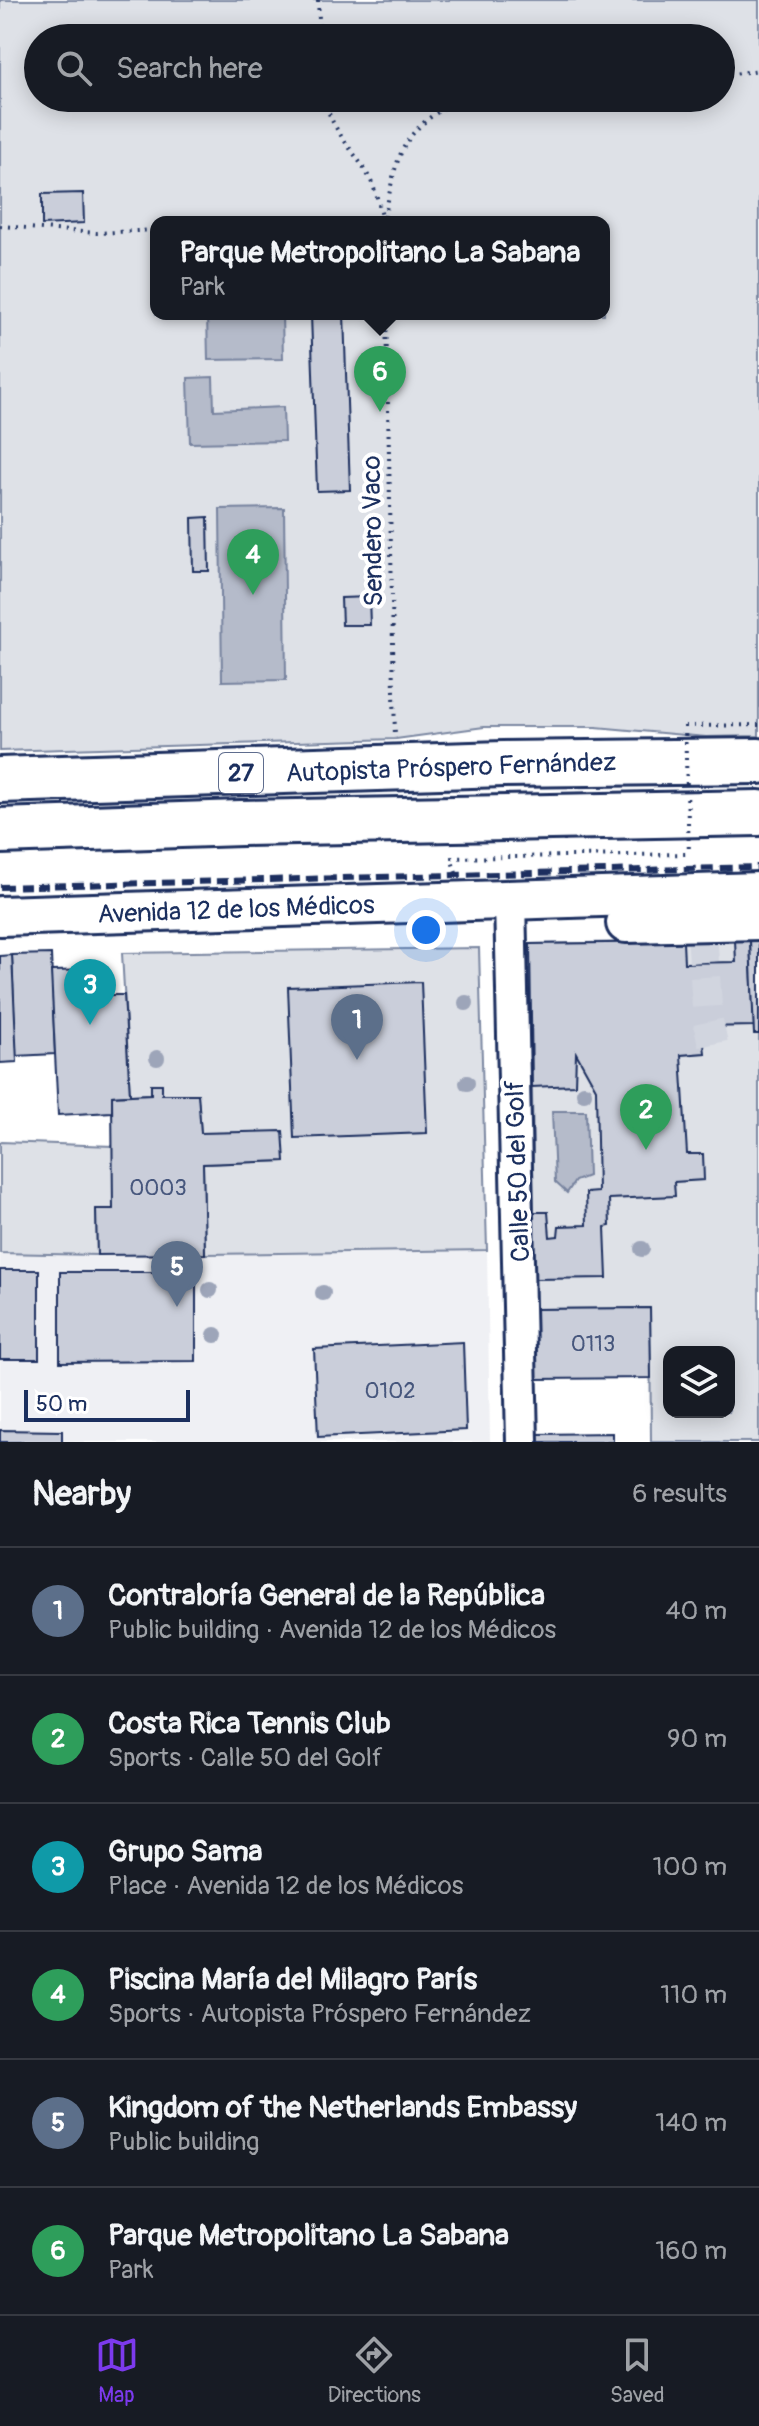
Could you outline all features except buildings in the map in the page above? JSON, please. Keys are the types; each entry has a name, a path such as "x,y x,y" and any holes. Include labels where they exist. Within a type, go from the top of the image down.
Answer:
{"highway":[{"name":"Autopista Próspero Fernández","path":"0,780 482,765 759,761"},
{"path":"394,821 431,809 495,806 501,803 507,790 506,784 502,777 482,765"},
{"name":"Autopista Próspero Fernández","path":"0,831 759,813"}],"main road":[{"name":"Avenida 12 de los Médicos","path":"0,942 510,913 759,892"},
{"name":"Avenida 12 de los Médicos","path":"0,916 470,901 510,913 708,926 759,920"}],"street":[{"name":"Calle 50 del Golf","path":"510,913 522,1442"}],"path":[{"path":"318,0 319,24"},
{"path":"735,74 759,70"},
{"path":"329,112 369,177 382,216"},
{"path":"385,216 393,174 405,143 423,121 438,112"},
{"path":"0,226 97,233 150,230"},
{"name":"Sendero Vaco","path":"386,320 395,748"},
{"path":"470,901 451,858 689,854 685,726 759,725"}],"shaded area":[{"path":"0,0 759,0 759,736 706,737 596,727 484,727 396,739 0,751"},
{"path":"750,940 754,1033 759,1034 759,1442 651,1442 650,1308 535,1309 530,944"},
{"path":"479,948 487,1250 205,1254 203,1164 284,1161 283,1132 201,1133 198,1094 162,1094 162,1084 151,1084 151,1094 130,1095 122,953"},
{"path":"0,1142 113,1146 113,1209 96,1209 97,1255 0,1253"},
{"path":"487,1250 490,1442 0,1442 0,1253 97,1255"}],"water":[{"path":"207,320 282,320 283,359 208,360"},
{"path":"213,377 214,410 283,407 284,441 190,443 188,378"},
{"path":"284,508 286,680 222,681 220,509"},
{"path":"552,1111 586,1111 588,1176 575,1181 567,1193 555,1182"}],"tunnel":[{"path":"702,932 708,1021 713,1044"}],"railway":[{"path":"0,887 759,867"}],"place":[{"name":"Parque Metropolitano La Sabana","path":"380,412"},
{"name":"Piscina María del Milagro París","path":"253,595"},
{"name":"Grupo Sama","path":"90,1025"},
{"name":"Contraloría General de la República","path":"357,1060"},
{"name":"Costa Rica Tennis Club","path":"646,1150"},
{"name":"Kingdom of the Netherlands Embassy","path":"177,1307"}]}
